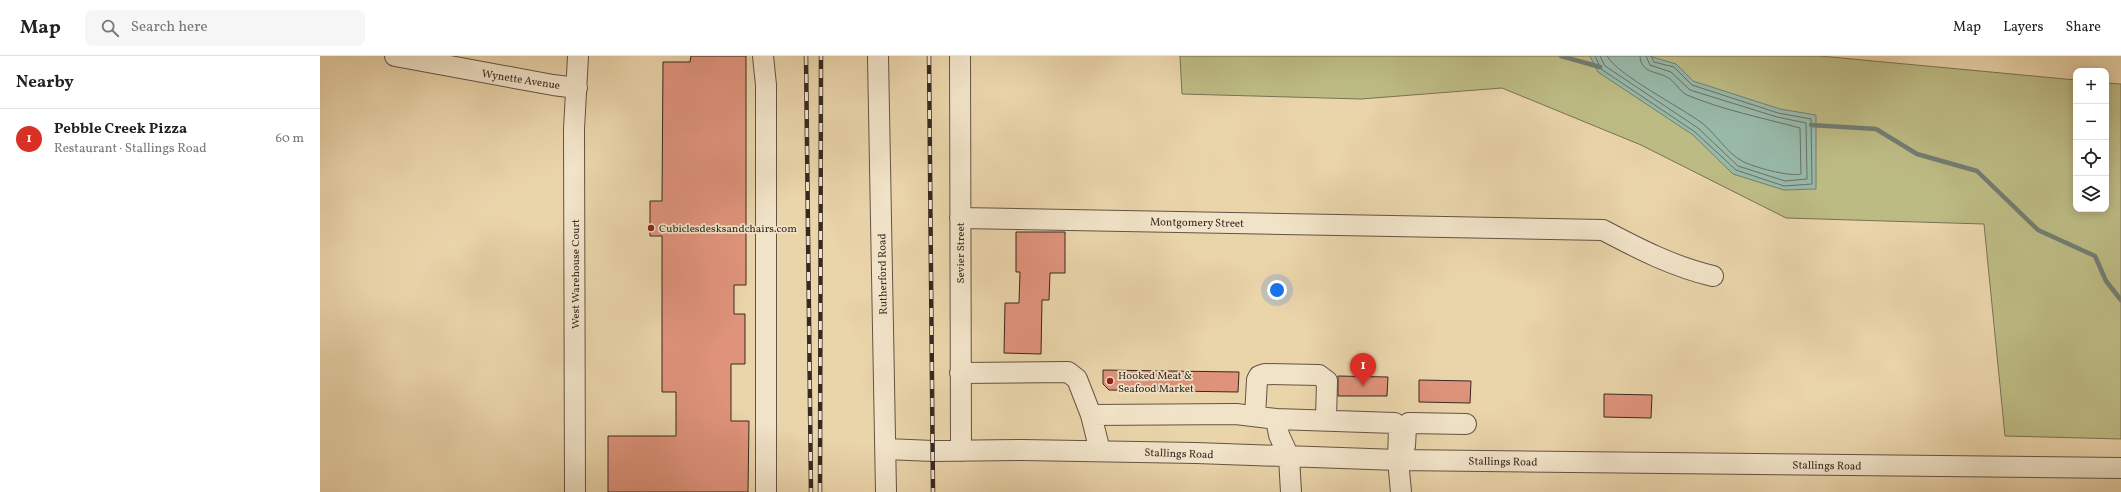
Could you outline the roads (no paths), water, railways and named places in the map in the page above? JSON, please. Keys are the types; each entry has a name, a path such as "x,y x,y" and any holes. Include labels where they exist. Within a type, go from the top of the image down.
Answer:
{"street":[{"name":"Wynette Avenue","path":"395,56 553,86 577,88"},
{"name":"West Warehouse Court","path":"575,492 574,128 578,56"},
{"path":"763,56 766,85 766,492"},
{"name":"Rutherford Road","path":"878,56 886,492"},
{"name":"Sevier Street","path":"960,56 961,451"},
{"name":"Montgomery Street","path":"960,218 1603,230 1648,254 1689,271 1713,276"},
{"path":"960,373 1068,372 1077,379 1091,416 1100,451"},
{"path":"1255,416 1257,380 1259,376 1265,374 1319,375 1327,381 1326,419"},
{"path":"1091,416 1236,414 1276,419 1326,419 1396,423 1399,427 1401,492"},
{"path":"1276,419 1279,435 1289,458 1291,492"},
{"path":"1401,460 1406,427 1409,424 1466,424"},
{"name":"Stallings Road","path":"886,449 961,451 1100,451 1289,458 1401,460 2121,468"}],"water":[{"path":"1590,56 1649,56 1676,64 1693,81 1780,109 1816,115 1816,189 1784,190 1733,174 1693,135 1598,72"}],"waterway":[{"path":"1561,56 1600,67"},
{"path":"1811,125 1876,129 1917,154 1977,171 2038,230 2095,256 2106,281 2121,300"}],"railway":[{"path":"806,56 811,492"},
{"path":"820,492 821,56"},
{"path":"929,56 933,492"}],"place":[{"name":"Cubiclesdesksandchairs.com","path":"651,228"},
{"name":"Hooked Meat & Seafood Market","path":"1110,381"},
{"name":"Pebble Creek Pizza","path":"1363,386"}]}
